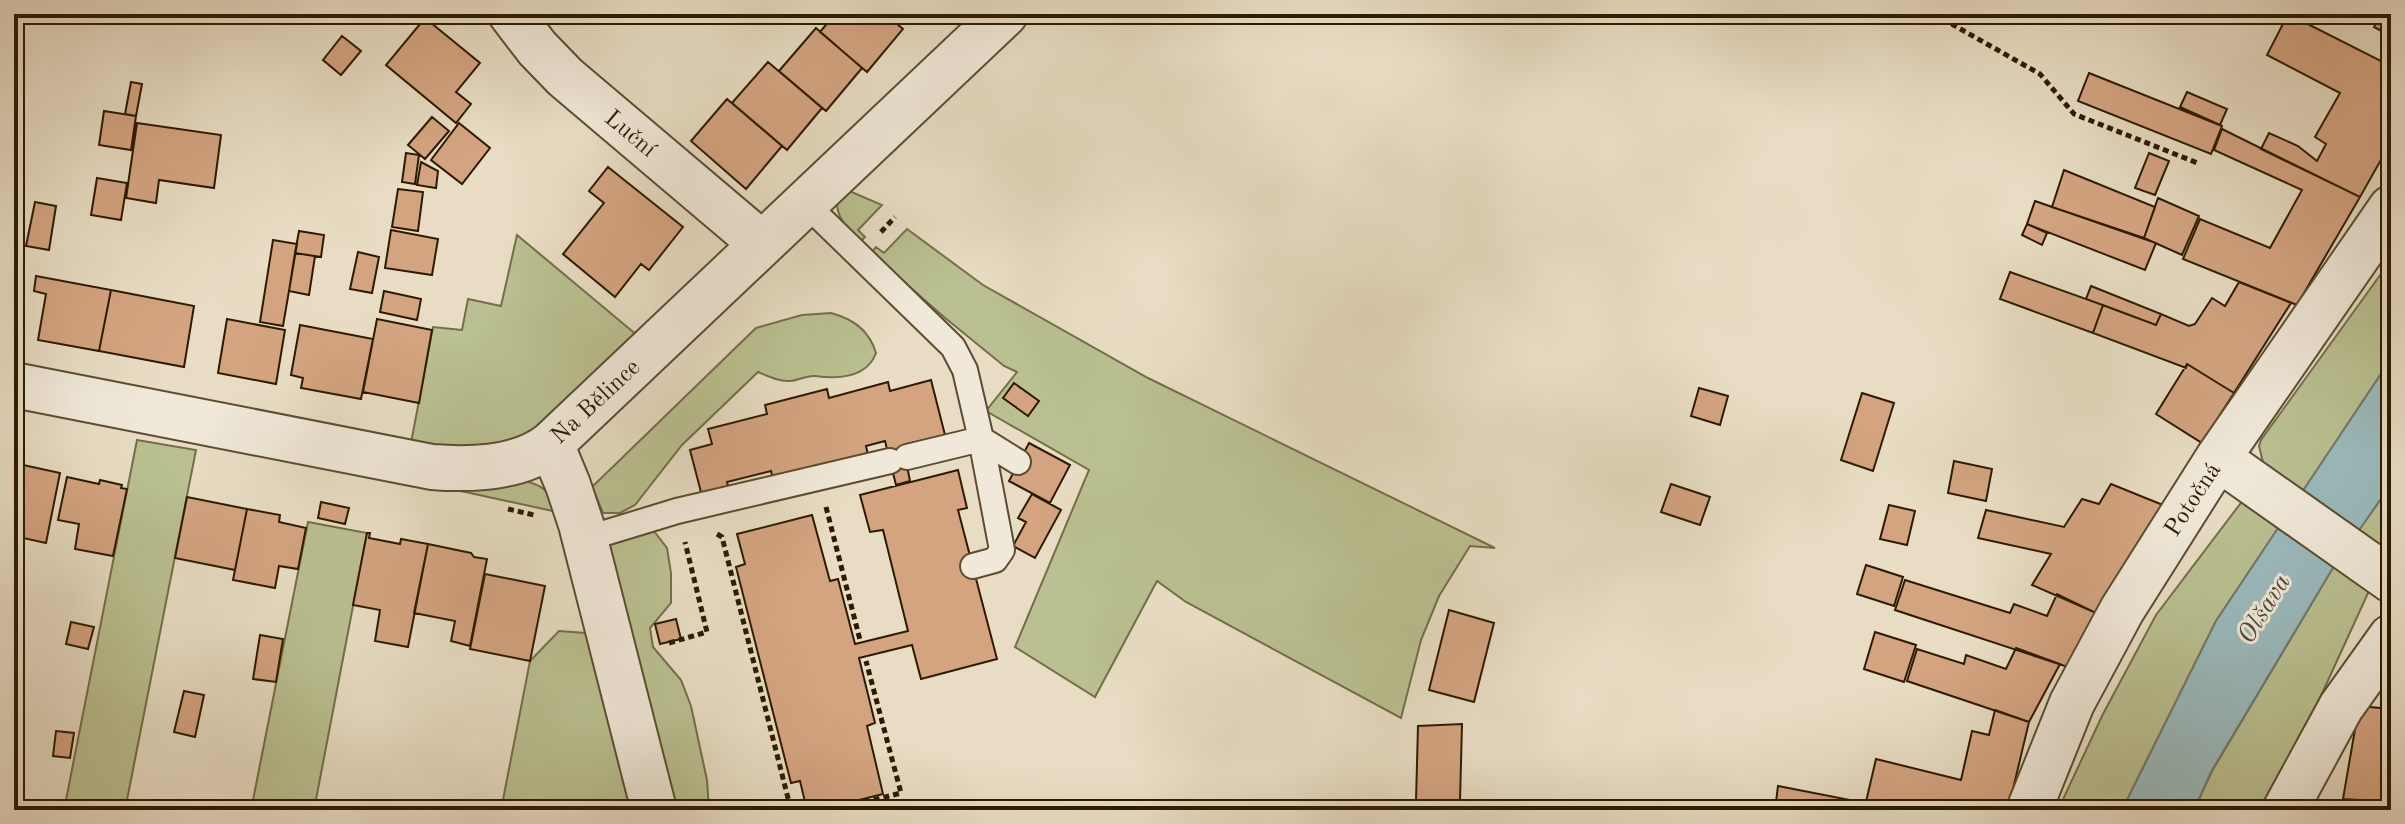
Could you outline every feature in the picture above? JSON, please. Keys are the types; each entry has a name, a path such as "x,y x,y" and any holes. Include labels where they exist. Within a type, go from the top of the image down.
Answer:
{"street":[{"name":"Luční","path":"511,14 565,77 761,243"},
{"name":"Na Bělince","path":"14,385 432,467 470,468 514,462 534,455 551,444 1005,14"},
{"name":"Potočná","path":"2029,810 2054,742 2093,661 2151,562 2218,458 2391,208"},
{"path":"551,444 585,539 654,810"},
{"path":"2218,458 2382,573"},
{"path":"2285,810 2341,707 2391,637"}],"lane":[{"path":"806,204 959,355 981,439 1002,550 995,560 973,566"},
{"path":"585,539 677,511 981,439 1018,462"}],"path":[{"path":"1934,14 2040,74 2074,114 2200,164"},
{"path":"818,479 860,640"},
{"path":"669,643 707,632 677,511"},
{"path":"677,511 722,537 791,810"},
{"path":"835,810 901,793 866,661"}],"green space":[{"path":"847,190 882,205 858,230 865,237 860,242 838,211 837,198"},
{"path":"907,229 983,285 1148,378 1495,548 1470,546 1439,596 1421,640 1401,718 1186,602 1157,581 1095,697 1015,647 1089,470 986,411 1017,372 1004,366 871,253 876,247 884,253"},
{"path":"517,235 638,336 530,439 462,451 411,443 433,327 462,330 468,299 501,306"},
{"path":"2391,260 2391,359 2216,621 2122,810 2058,810 2103,714 2156,615 2265,471 2259,446 2261,440"},
{"path":"831,313 853,322 869,338 876,353 866,368 842,377 812,376 790,381 758,372 682,445 635,505 620,513 603,513 592,487 756,328 802,315"},
{"path":"137,440 196,450 125,810 64,810"},
{"path":"517,480 544,489 562,513 456,490"},
{"path":"2391,485 2391,558 2374,580 2314,711 2263,810 2194,810 2212,771 2340,556"},
{"path":"308,522 367,533 314,810 251,810"},
{"path":"653,530 667,548 671,603 650,628 653,647 681,680 691,706 707,780 709,810 667,810 600,551 611,541"},
{"path":"559,631 599,634 641,810 501,810 530,661"}],"water":[{"name":"Olšava","path":"2391,359 2391,484 2331,571 2211,772 2194,810 2122,810 2216,621"}],"building":[{"path":"835,14 885,14 903,29 867,72 820,32"},
{"path":"2288,14 2391,66 2391,142 2360,197 2261,149 2269,133 2298,146 2317,161 2326,144 2315,137 2340,93 2267,55"},
{"path":"2382,14 2391,14 2391,36 2374,27"},
{"path":"425,18 480,63 456,92 471,104 456,123 386,65"},
{"path":"816,28 862,68 826,111 779,71"},
{"path":"342,36 361,51 341,75 323,60"},
{"path":"768,62 822,108 787,150 732,103"},
{"path":"2089,73 2222,126 2211,154 2078,101"},
{"path":"131,82 142,84 136,116 125,114"},
{"path":"2187,92 2227,109 2220,125 2180,107"},
{"path":"727,99 782,146 746,189 691,141"},
{"path":"104,111 136,116 131,150 99,145"},
{"path":"432,117 449,131 425,159 408,145"},
{"path":"137,123 221,135 214,188 159,180 156,203 126,198"},
{"path":"459,123 490,148 462,184 431,160"},
{"path":"2222,129 2360,197 2297,305 2183,259 2200,219 2270,248 2302,190 2214,150"},
{"path":"406,153 419,155 415,184 402,182"},
{"path":"2149,153 2169,161 2155,195 2135,188"},
{"path":"421,162 438,171 436,188 417,185"},
{"path":"608,167 683,227 649,270 641,264 615,297 563,254 604,203 589,191"},
{"path":"2064,170 2155,207 2144,238 2052,207"},
{"path":"97,178 127,183 121,220 91,215"},
{"path":"398,189 423,192 418,231 392,227"},
{"path":"2158,198 2199,216 2182,255 2144,238"},
{"path":"2035,201 2156,243 2145,270 2027,224"},
{"path":"35,202 56,206 49,250 26,246"},
{"path":"2027,224 2047,233 2042,245 2022,235"},
{"path":"391,230 438,239 432,275 385,268"},
{"path":"299,231 324,235 321,257 295,253"},
{"path":"273,240 297,244 283,326 260,322"},
{"path":"358,252 379,257 372,293 350,289"},
{"path":"295,253 315,256 309,295 289,291"},
{"path":"2010,272 2103,305 2093,333 2000,299"},
{"path":"14,275 23,276 14,322"},
{"path":"36,276 111,290 99,351 38,340 46,294 34,291"},
{"path":"2239,282 2291,303 2234,393 2187,364 2186,368 2093,333 2103,305 2156,325 2161,314 2189,326 2195,324 2212,298 2225,306"},
{"path":"2091,286 2161,314 2156,325 2086,299"},
{"path":"111,290 194,306 184,367 99,351"},
{"path":"384,291 421,299 417,320 380,312"},
{"path":"227,319 285,330 276,384 218,373"},
{"path":"377,319 432,330 419,403 363,392"},
{"path":"300,325 373,339 361,399 301,388 303,378 291,375"},
{"path":"2187,364 2234,393 2202,443 2156,414"},
{"path":"931,380 945,435 903,445 910,481 896,485 885,441 866,446 868,455 774,483 771,471 727,482 729,489 702,496 690,450 712,444 708,429 767,414 765,405 827,389 829,398 888,382 890,391"},
{"path":"1014,383 1039,401 1028,416 1003,398"},
{"path":"1699,388 1728,396 1720,425 1691,416"},
{"path":"1862,393 1894,403 1873,471 1841,460"},
{"path":"1029,443 1070,465 1050,503 1009,481"},
{"path":"1954,461 1992,469 1986,501 1948,493"},
{"path":"14,463 60,473 46,543 14,536"},
{"path":"958,470 967,508 958,510 997,659 921,679 912,645 859,658 875,723 867,726 883,794 820,810 807,810 800,781 791,783 736,567 745,564 737,534 812,515 830,581 838,579 855,644 908,631 883,530 870,532 860,495"},
{"path":"67,477 99,484 100,480 127,489 113,556 75,549 79,524 58,520"},
{"path":"1671,484 1710,497 1700,525 1661,512"},
{"path":"2111,484 2163,505 2096,613 2032,585 2051,554 1978,538 1986,510 2064,527 2082,499 2099,504"},
{"path":"1032,494 1061,510 1035,558 1013,546 1026,522 1018,518"},
{"path":"187,497 247,509 235,570 175,558"},
{"path":"321,502 349,508 345,524 318,518"},
{"path":"1889,505 1915,511 1907,545 1880,539"},
{"path":"247,509 280,515 279,522 306,528 298,569 279,566 275,588 233,580"},
{"path":"367,533 370,533 369,538 400,544 401,539 428,544 408,647 375,641 380,610 353,605"},
{"path":"428,544 487,559 470,646 451,641 455,621 414,613"},
{"path":"1866,565 1903,577 1894,606 1857,594"},
{"path":"485,574 545,586 530,661 470,649"},
{"path":"1905,580 2010,613 2014,604 2047,616 2057,594 2096,613 2068,667 1895,610"},
{"path":"1449,610 1494,623 1474,702 1429,690"},
{"path":"676,619 681,639 660,644 655,624"},
{"path":"71,622 94,627 88,649 66,644"},
{"path":"1875,632 1916,645 1904,682 1864,669"},
{"path":"260,635 283,639 276,682 253,679"},
{"path":"2016,648 2060,664 2029,722 1907,681 1917,649 1964,664 1966,655 2006,669"},
{"path":"184,691 204,695 195,737 174,732"},
{"path":"2359,706 2391,709 2391,802 2343,799"},
{"path":"1995,710 2029,722 2008,810 1887,810 1865,806 1876,759 1961,780 1972,731 1989,735"},
{"path":"1462,724 1460,801 1416,801 1418,726"},
{"path":"56,731 74,733 70,758 53,756"},
{"path":"1778,786 1855,801 1852,810 1775,810"},
{"path":"2343,799 2391,802 2391,810 2341,810"}]}
